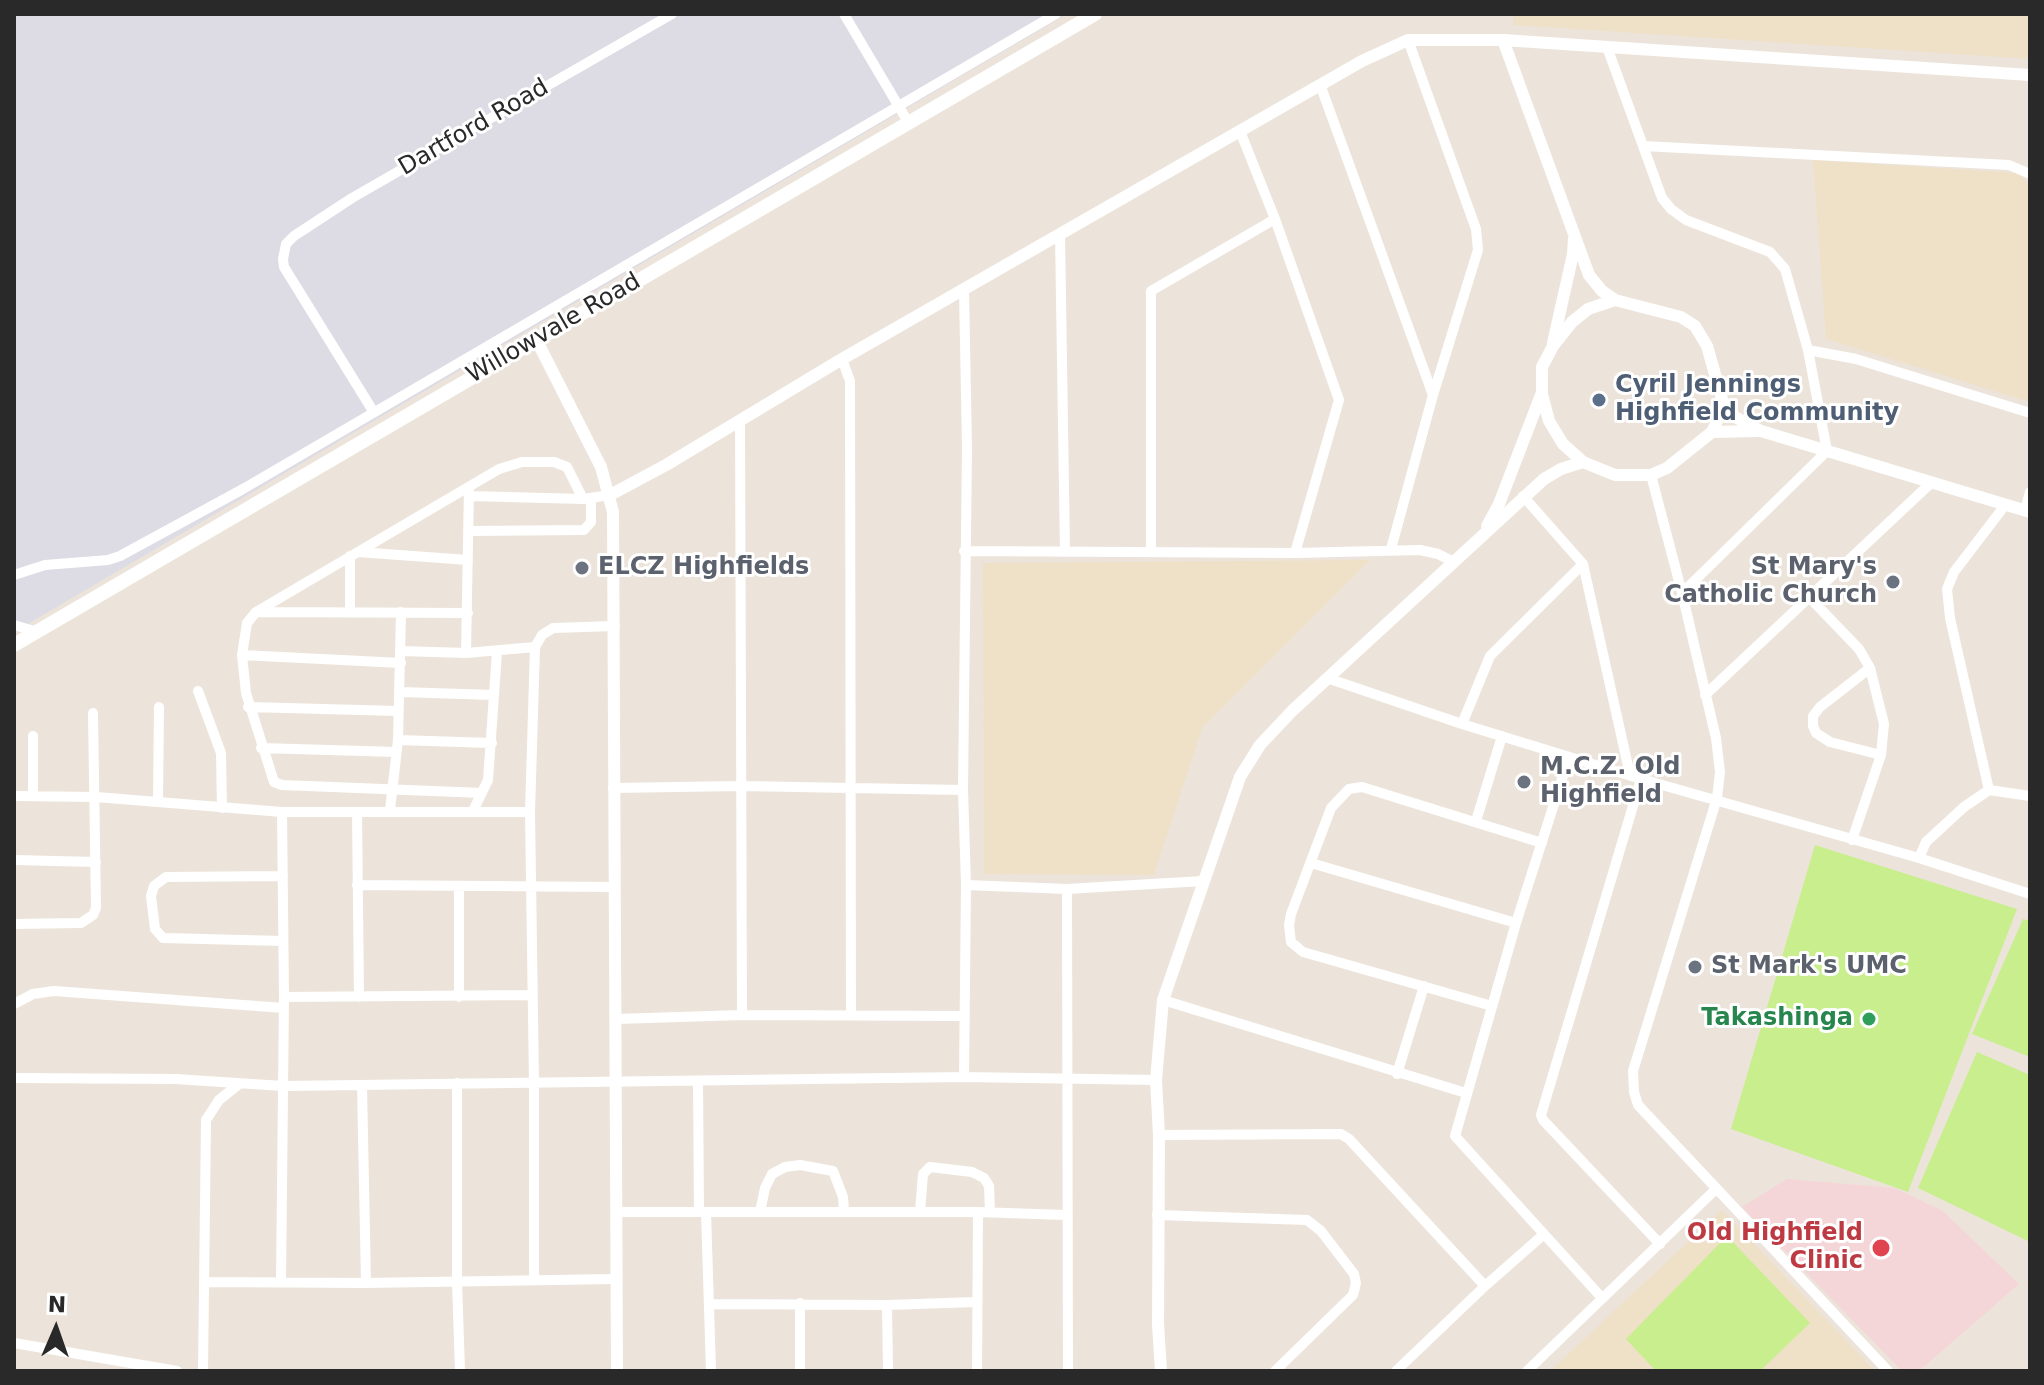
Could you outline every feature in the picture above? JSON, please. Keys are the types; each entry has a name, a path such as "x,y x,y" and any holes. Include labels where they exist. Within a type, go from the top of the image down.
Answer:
{"main road":[{"name":"Willowvale Road","path":"14,645 1095,14"}],"street":[{"name":"Dartford Road","path":"373,411 284,267 283,252 294,236 352,198 672,14"},
{"path":"844,14 908,122"},
{"path":"14,575 55,564 108,560 120,556 243,489 1056,14"},
{"path":"1391,549 1433,395 1475,261 1477,239 1408,40"},
{"path":"469,492 587,499 610,495 1362,61 1408,40 1503,40 2030,75"},
{"path":"1503,40 1589,275 1602,291 1615,300 1681,317 1695,326 1707,346 1724,406 1735,417 1761,431 2027,511 2030,492"},
{"path":"1607,47 1662,198 1686,220 1770,252 1785,269 1808,350 1827,451"},
{"path":"1321,87 1433,395"},
{"path":"1240,131 1275,219 1339,400 1295,553"},
{"path":"1643,146 2009,165 2030,174"},
{"path":"1151,551 1151,291 1275,219"},
{"path":"1060,234 1065,552"},
{"path":"1553,346 1574,236"},
{"path":"964,291 967,448 964,551 964,1077"},
{"path":"1615,300 1588,309 1572,322 1553,346 1542,367 1542,394 1549,421 1563,444 1583,462 1615,475 1651,475 1667,468 1712,432 1724,406"},
{"path":"536,339 601,467 610,495 614,542 617,1371"},
{"path":"1808,350 1856,359 2030,413"},
{"path":"842,359 850,381 851,1015"},
{"path":"1484,532 1499,504 1542,394"},
{"path":"740,422 742,1015"},
{"path":"1712,432 1761,431"},
{"path":"1682,593 1827,451"},
{"path":"468,531 584,530 591,522 587,499 567,467 554,462 522,462 499,469 469,492 354,554 256,612 247,623 242,655 248,707 272,778 278,784 482,793"},
{"path":"1159,1370 1159,1135 1156,1080 1163,1000 1230,801 1249,760 1292,711 1523,496 1561,469 1583,462"},
{"path":"1651,475 1682,593 1719,753 1720,772 1717,798 1633,1071 1634,1092 1638,1105 1888,1371"},
{"path":"1705,695 1932,482"},
{"path":"466,653 469,492"},
{"path":"1523,496 1583,564 1635,777 1541,1115 1660,1244"},
{"path":"1989,790 1950,618 1947,589 1954,572 2006,504"},
{"path":"964,551 1295,553 1391,549 1420,550 1452,561"},
{"path":"354,554 468,560"},
{"path":"350,612 354,554"},
{"path":"1462,724 1490,656 1583,564"},
{"path":"1809,597 1859,649 1870,668 1884,724 1881,755 1852,840"},
{"path":"256,612 468,613"},
{"path":"390,810 398,740 401,612"},
{"path":"14,625 37,632"},
{"path":"534,1280 530,812 535,647 542,635 553,628 615,626"},
{"path":"242,655 401,657 535,647"},
{"path":"473,811 488,780 497,652"},
{"path":"1870,668 1820,707 1813,716 1813,726 1816,733 1830,742 1881,755"},
{"path":"1327,678 1569,757 1919,858 2030,894"},
{"path":"198,691 221,753 222,808"},
{"path":"400,692 494,695"},
{"path":"158,802 159,707"},
{"path":"248,707 398,711"},
{"path":"14,924 81,923 88,920 96,908 93,713"},
{"path":"33,736 33,796"},
{"path":"1476,821 1502,736"},
{"path":"398,740 492,743"},
{"path":"261,748 396,752"},
{"path":"1569,757 1516,923 1455,1132 1456,1140 1602,1298"},
{"path":"613,788 741,786 963,790"},
{"path":"1492,1006 1303,952 1291,942 1291,914 1331,808 1349,789 1362,787 1542,843"},
{"path":"1919,858 1926,842 1964,807 1989,790 2030,796"},
{"path":"14,796 96,797 282,812 530,812"},
{"path":"281,1282 284,1003 282,812"},
{"path":"357,812 359,997"},
{"path":"14,860 96,862"},
{"path":"1311,863 1516,923"},
{"path":"283,876 166,877 154,886 151,896 155,929 163,938 283,941"},
{"path":"966,885 1067,889 1203,881"},
{"path":"357,885 615,887"},
{"path":"459,887 459,997"},
{"path":"1067,889 1068,1371"},
{"path":"1397,1074 1424,986"},
{"path":"14,1004 33,994 54,991 284,1003 359,997 531,995"},
{"path":"1163,1000 1466,1093"},
{"path":"616,1019 742,1015 964,1016"},
{"path":"14,1078 176,1079 283,1086 964,1077 1156,1080"},
{"path":"698,1081 711,1371"},
{"path":"457,1083 460,1371"},
{"path":"203,1371 206,1120 219,1100 239,1084"},
{"path":"362,1085 366,1283"},
{"path":"1159,1135 1341,1134 1485,1286"},
{"path":"760,1212 765,1188 772,1174 785,1167 800,1165 833,1171 843,1197 844,1211"},
{"path":"920,1212 923,1174 930,1167 972,1172 984,1178 989,1186 990,1212"},
{"path":"1527,1371 1716,1189"},
{"path":"616,1212 844,1211 1066,1215"},
{"path":"977,1371 978,1212"},
{"path":"1157,1215 1307,1220 1321,1231 1354,1274 1356,1283 1353,1295 1275,1371"},
{"path":"1396,1371 1543,1235"},
{"path":"205,1282 615,1279"},
{"path":"709,1304 976,1302"},
{"path":"800,1303 800,1371"},
{"path":"887,1305 888,1371"},
{"path":"14,1343 177,1371"}],"shaded area":[{"path":"14,14 1067,14 14,632"},
{"path":"1514,14 2030,14 2030,59 1513,25"},
{"path":"1813,160 2018,173 2030,185 2030,402 1826,339"},
{"path":"1370,560 1202,728 1154,875 984,874 983,563"},
{"name":"Old Highfield Clinic","path":"1787,1179 1895,1188 1943,1211 2019,1284 1919,1371 1902,1371 1742,1207"},
{"path":"1722,1210 1875,1371 1550,1371"}],"green space":[{"name":"Takashinga","path":"1815,845 2017,909 1908,1192 1731,1129"},
{"path":"2023,919 2030,921 2030,1057 1972,1034"},
{"path":"1977,1052 2030,1075 2030,1242 1918,1188"},
{"path":"1727,1236 1810,1323 1760,1371 1656,1371 1626,1339"}],"place":[{"name":"Cyril Jennings Highfield Community","path":"1599,400"},
{"name":"ELCZ Highfields","path":"582,568"},
{"name":"St Mary's Catholic Church","path":"1893,582"},
{"name":"M.C.Z. Old Highfield","path":"1524,782"},
{"name":"St Mark's UMC","path":"1695,967"},
{"name":"Takashinga","path":"1869,1019"},
{"name":"Old Highfield Clinic","path":"1881,1248"}]}
